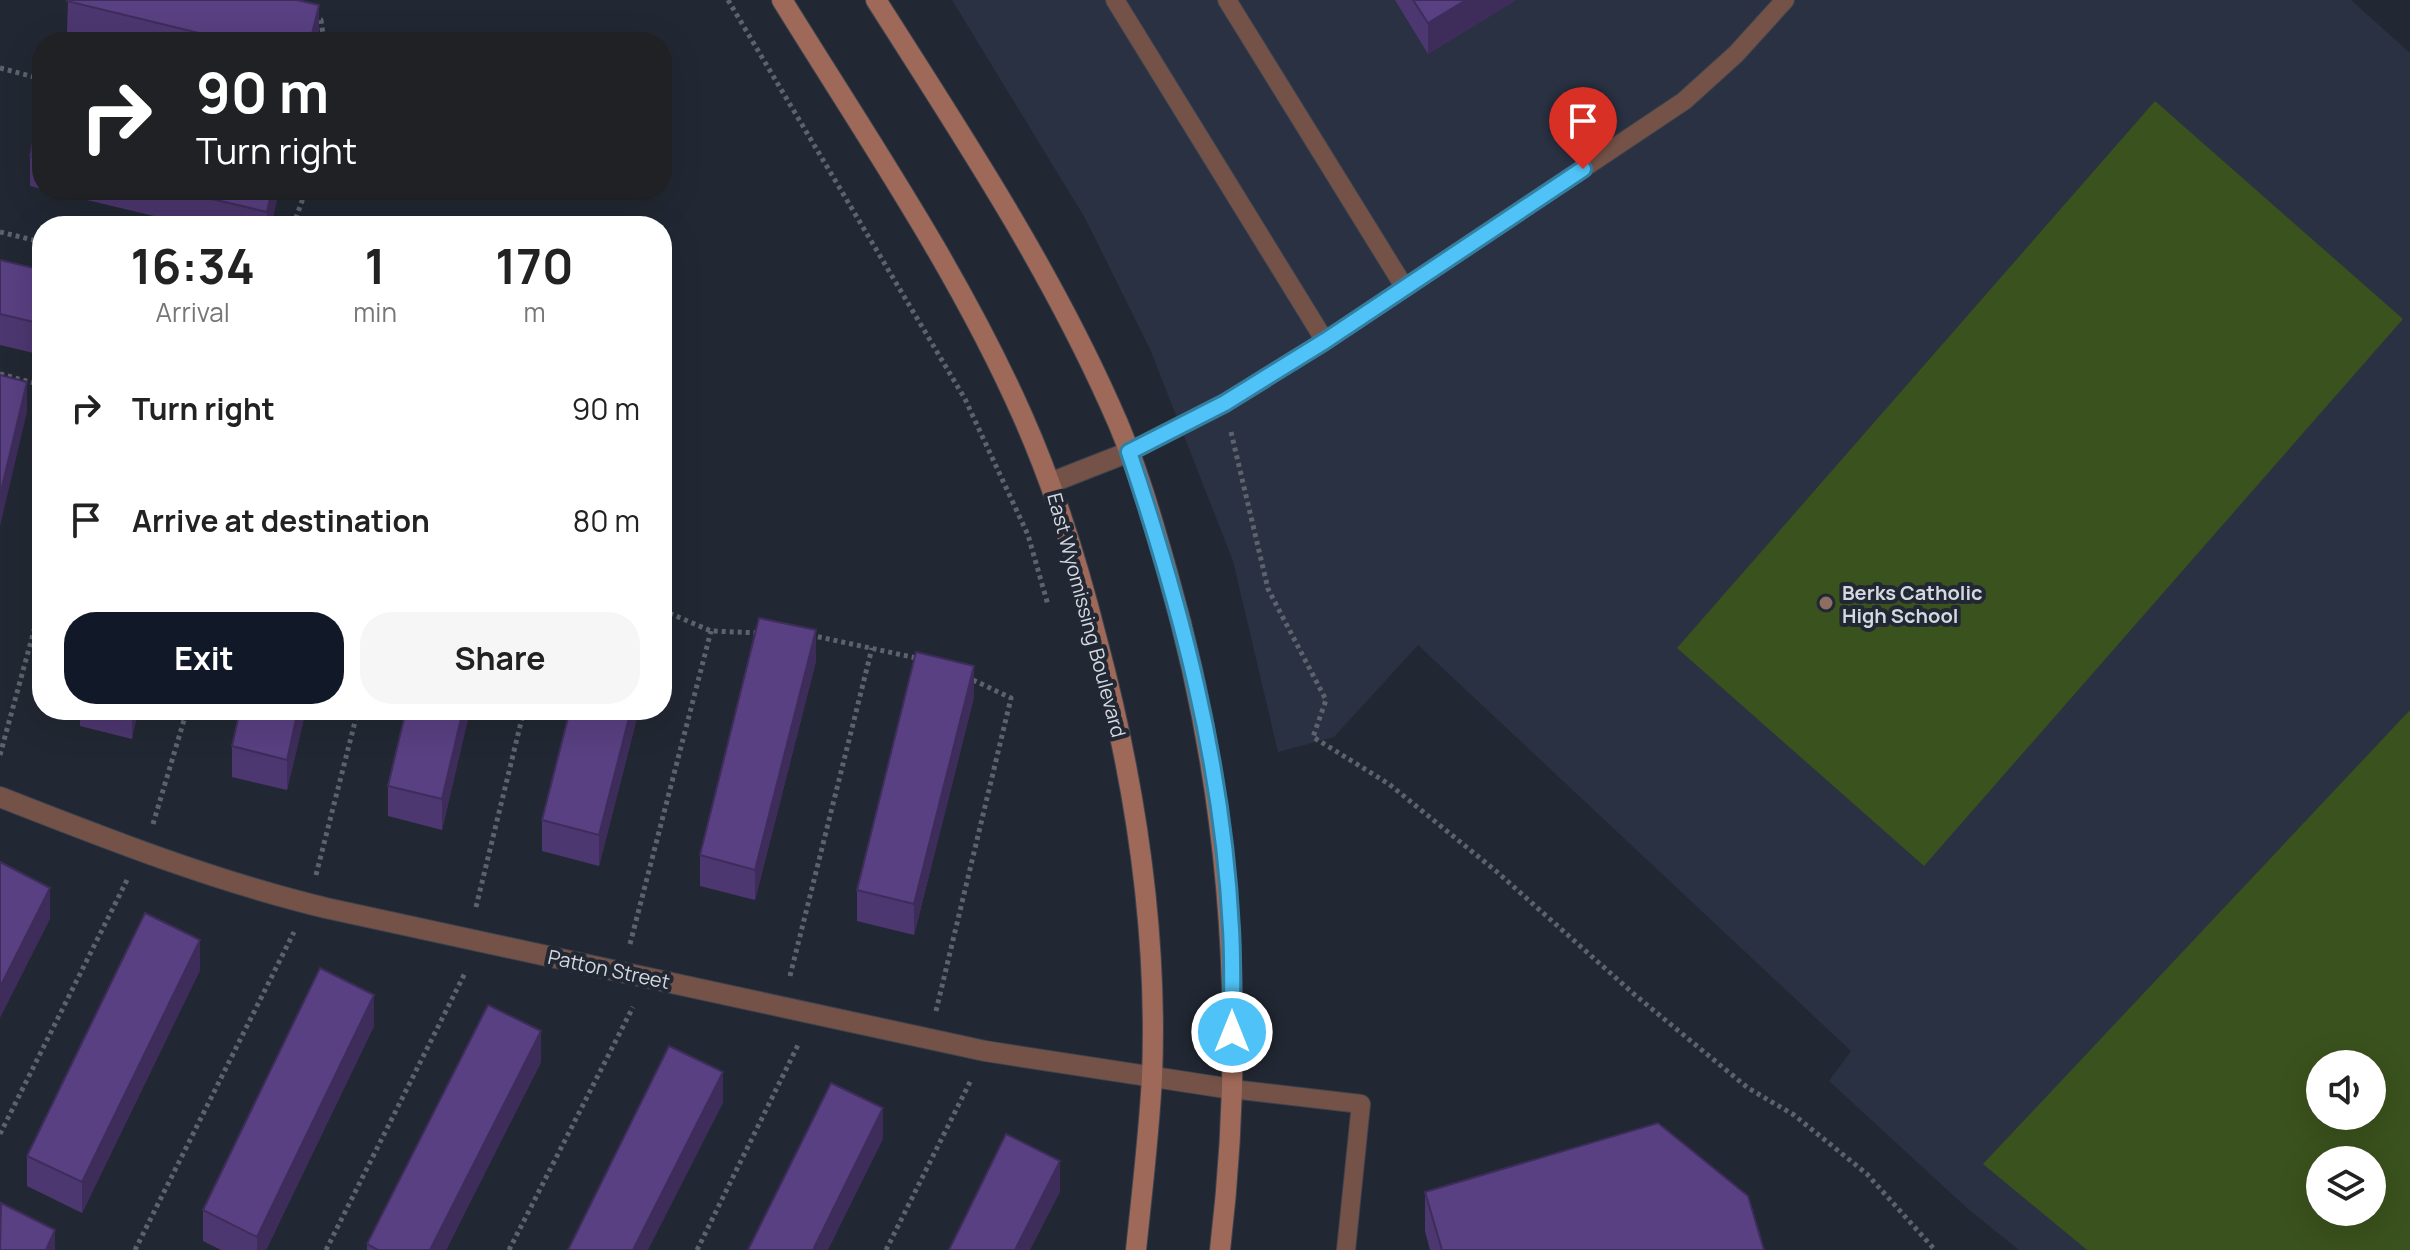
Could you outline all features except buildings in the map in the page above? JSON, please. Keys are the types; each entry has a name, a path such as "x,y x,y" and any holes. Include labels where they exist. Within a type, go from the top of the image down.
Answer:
{"street":[{"name":"East Wyomissing Boulevard","path":"782,0 961,293 1023,417 1050,483 1100,648 1134,800 1147,899 1152,1075 1136,1250"},
{"path":"876,0 1035,255 1073,327 1129,452 1187,641 1219,809 1231,928 1232,1089 1220,1250"},
{"path":"1050,483 1129,452"},
{"name":"Patton Street","path":"0,797 141,852 246,888 308,904 985,1051 1232,1089"}],"lane":[{"path":"1115,0 1325,341"},
{"path":"1227,0 1405,288"},
{"path":"1129,452 1225,403 1325,341 1684,101 1736,54 1785,0"},
{"path":"1232,1089 1361,1104 1346,1250"}],"path":[{"path":"728,0 965,399 1028,535 1048,605"},
{"path":"308,16 321,20 323,32"},
{"path":"0,68 32,76"},
{"path":"0,232 32,240"},
{"path":"0,374 32,382"},
{"path":"1225,403 1268,589 1326,700 1313,737 1389,784 1496,871 1635,995 1737,1079 1794,1115 1867,1174 1935,1250"},
{"path":"672,614 711,631 769,633"},
{"path":"623,972 711,631"},
{"path":"798,634 932,661"},
{"path":"0,755 32,638"},
{"path":"783,1007 872,648"},
{"path":"929,1039 1011,698 959,673"},
{"path":"0,1134 141,852 158,812 184,720"},
{"path":"135,1250 308,904 355,720"},
{"path":"326,1250 475,940 522,720"},
{"path":"509,1250 648,978"},
{"path":"697,1250 814,1014"},
{"path":"886,1250 985,1051"}],"shaded area":[{"name":"Berks Catholic High School","path":"952,0 2351,0 2410,53 2410,1250 2019,1250 1967,1208 1829,1081 1851,1051 1418,645 1334,737 1278,752 1233,561 1150,349 1085,218"}],"green space":[{"path":"2155,101 2403,319 1924,866 1677,648"},
{"path":"2410,710 2410,1250 2087,1250 1983,1164"}],"place":[{"name":"Berks Catholic High School","path":"1826,603"}],"route":[{"path":"1232,1032 1231,928 1219,809 1202,708 1159,542 1129,452 1225,403 1325,341 1583,169"}]}
